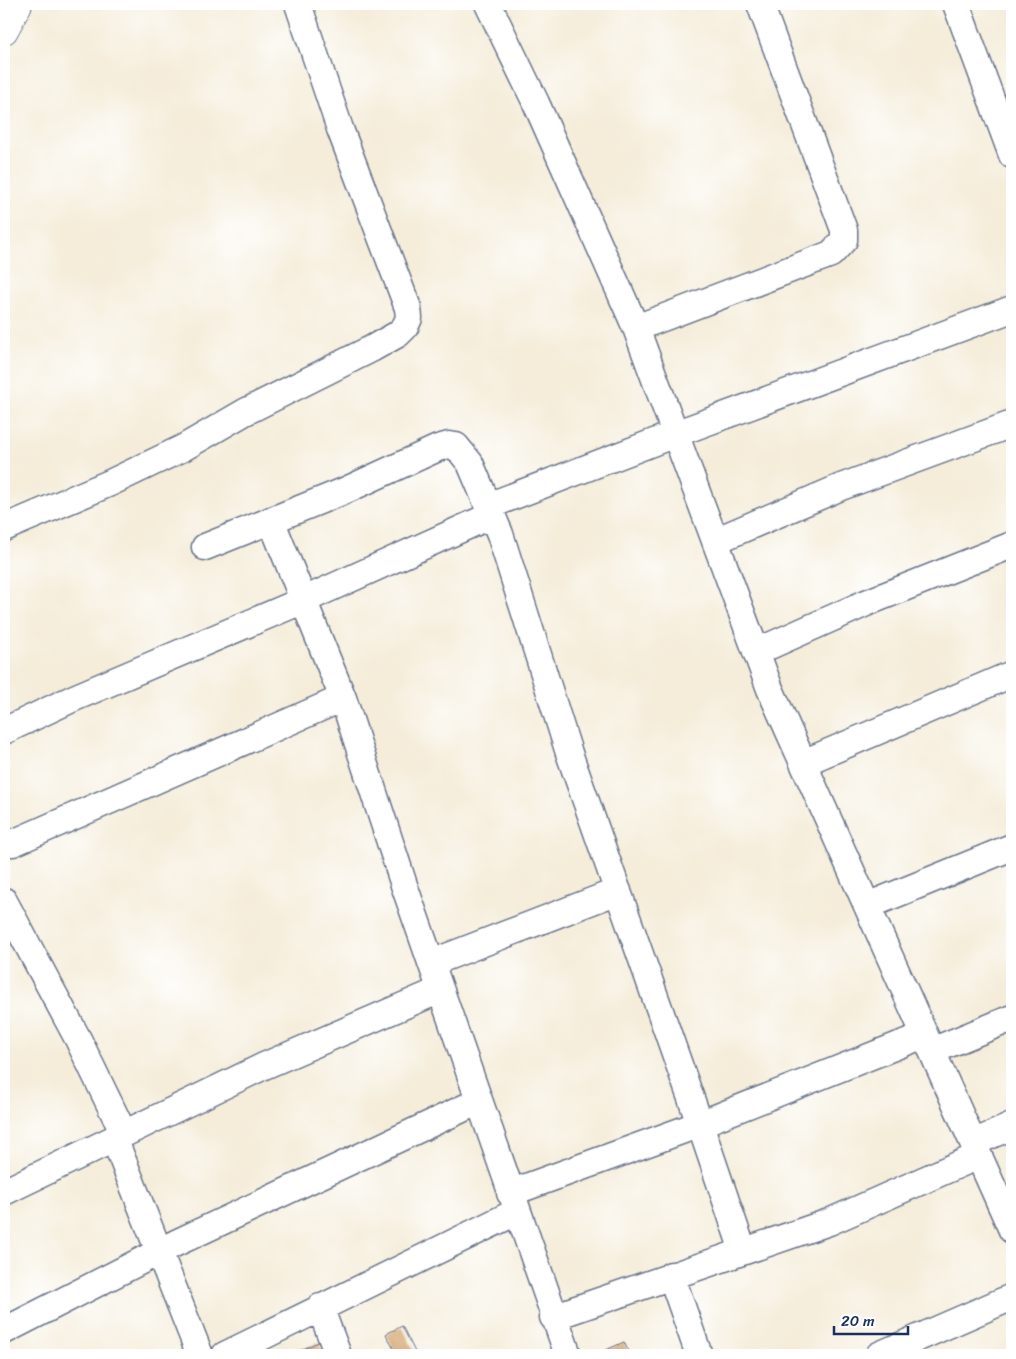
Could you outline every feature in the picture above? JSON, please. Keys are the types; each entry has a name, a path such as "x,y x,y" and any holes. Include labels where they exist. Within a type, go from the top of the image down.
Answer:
{"street":[{"path":"4,30 18,4"},
{"path":"4,528 110,483 183,448 244,412 374,348 398,334 405,327 409,318 408,308 340,129 298,4"},
{"path":"488,4 536,103 636,328 770,689 1012,1230"},
{"path":"636,328 831,254 844,240 844,230 760,4"},
{"path":"956,4 1012,155"},
{"path":"4,731 74,698 304,600 490,511 675,434 1012,309"},
{"path":"715,541 841,487 1012,424"},
{"path":"205,547 344,492 438,448 449,445 456,446 470,463 500,534 569,752 743,1251"},
{"path":"271,520 343,698 431,964 513,1203 568,1355"},
{"path":"756,652 866,603 1012,545"},
{"path":"802,763 1012,674"},
{"path":"4,841 6,843 13,842 343,698"},
{"path":"867,906 1012,847"},
{"path":"431,964 618,891"},
{"path":"4,900 78,1038 119,1136 200,1355"},
{"path":"4,1192 264,1066 440,990"},
{"path":"225,1355 320,1307 513,1203 700,1124 928,1043 1012,1018"},
{"path":"4,1331 160,1251 478,1101"},
{"path":"553,1317 829,1222 976,1149 1012,1126"},
{"path":"672,1275 699,1355"},
{"path":"879,1355 1012,1297"},
{"path":"320,1307 338,1355"}],"building":[{"path":"402,1326 416,1354 397,1355 386,1334"},
{"path":"318,1342 325,1355 291,1355"},
{"path":"624,1342 630,1355 595,1355"}]}
